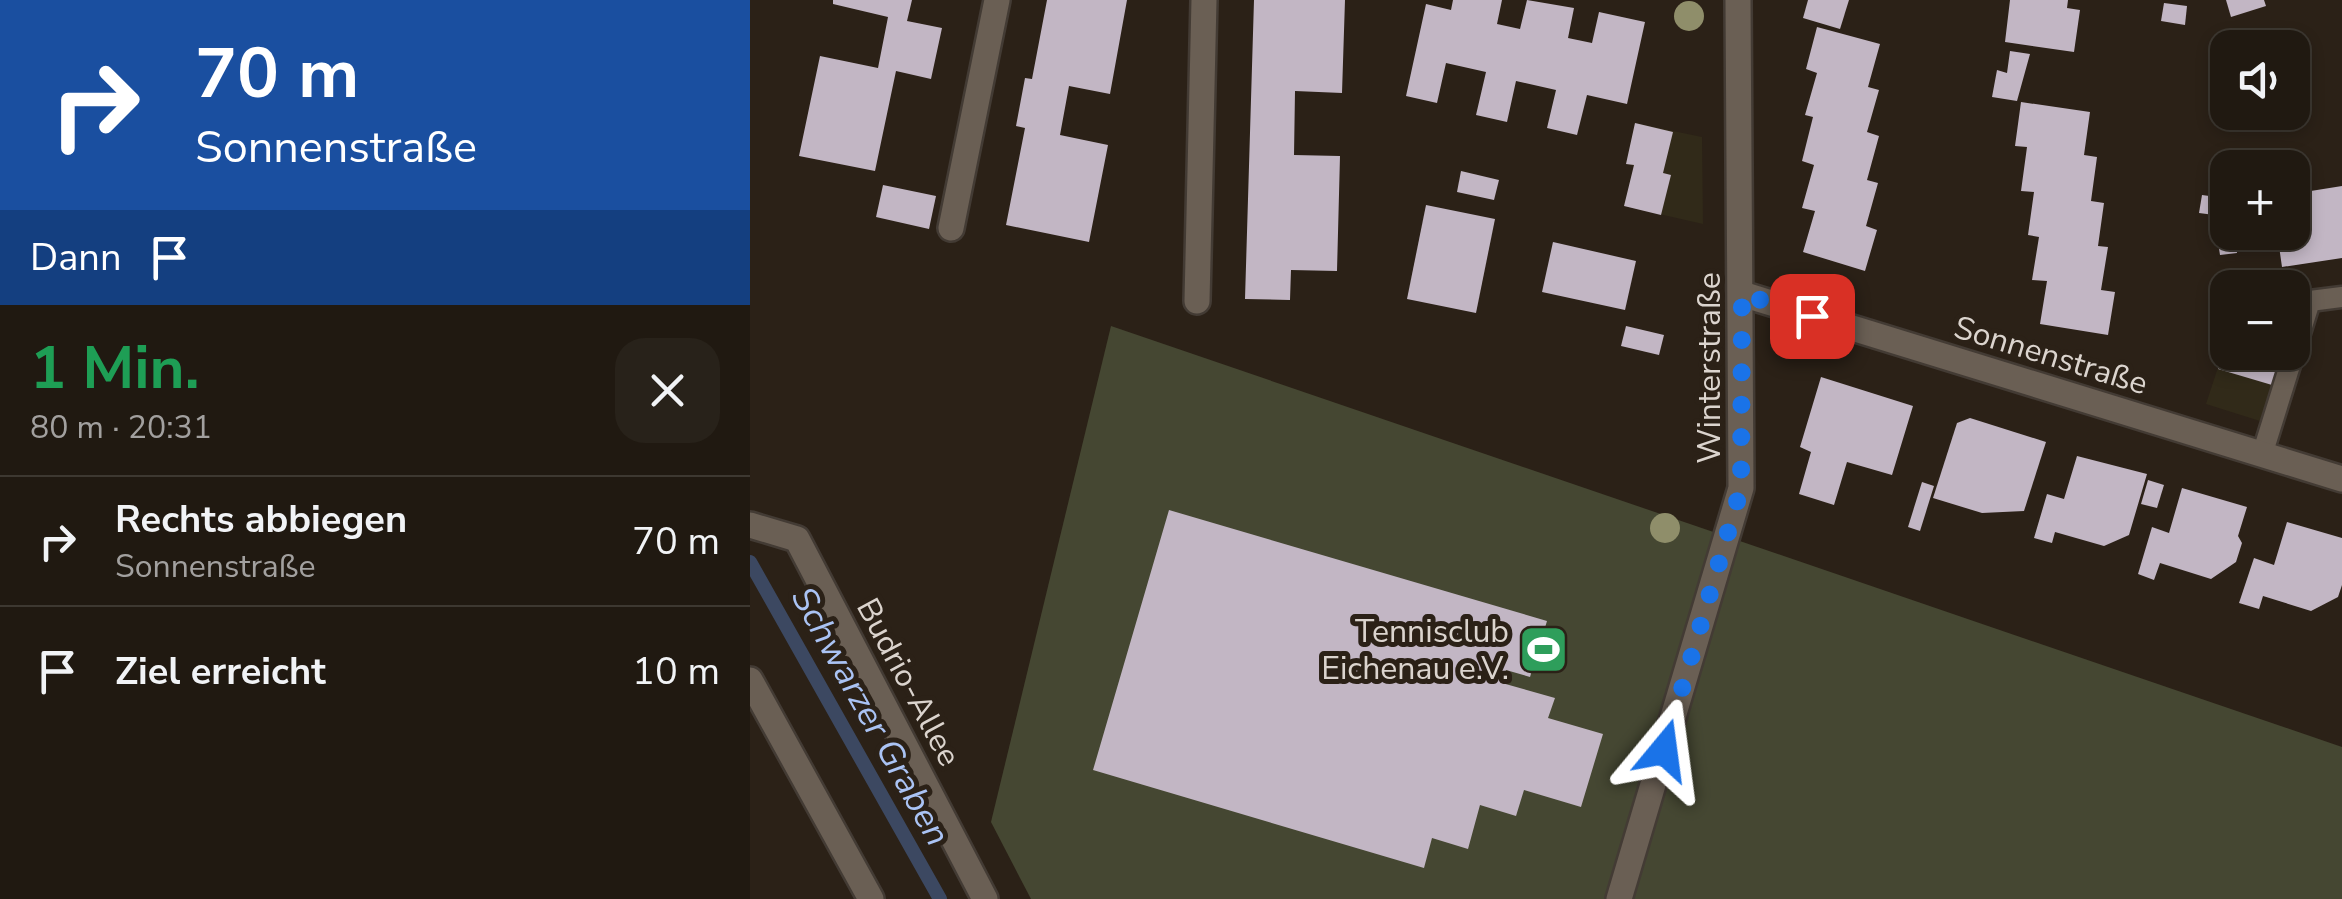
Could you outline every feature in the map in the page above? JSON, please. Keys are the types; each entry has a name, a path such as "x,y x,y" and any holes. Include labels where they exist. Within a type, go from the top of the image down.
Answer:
{"street":[{"path":"951,228 998,0"},
{"path":"1197,301 1204,0"},
{"name":"Winterstraße","path":"1619,899 1741,488 1738,0"},
{"name":"Sonnenstraße","path":"1742,294 2342,479"},
{"name":"Budrio-Allee","path":"750,525 797,540 986,899"},
{"path":"750,680 872,899"}],"lane":[{"path":"2262,455 2310,301 2342,298"}],"shaded area":[{"path":"1635,123 1702,137 1703,224 1624,206 1634,166 1626,164"},
{"path":"2217,370 2276,370 2260,421 2206,404"}],"green space":[{"name":"Tennisclub Eichenau e.V.","path":"1111,326 2342,747 2342,899 1031,899 991,822"}],"building":[{"path":"833,0 912,0 907,21 942,28 931,79 896,71 875,171 799,156 820,56 878,68 888,17 833,4"},
{"path":"1047,0 1127,0 1110,94 1069,86 1060,135 1108,145 1089,242 1006,225 1025,128 1016,126 1025,78 1032,79"},
{"path":"1254,0 1345,0 1342,93 1295,91 1294,155 1340,156 1337,271 1291,270 1290,300 1245,299"},
{"path":"1453,0 1502,0 1497,24 1520,29 1527,0 1574,8 1568,38 1592,43 1599,12 1645,22 1627,104 1587,95 1577,135 1547,128 1556,90 1516,81 1507,122 1476,115 1486,72 1446,63 1437,103 1406,96 1426,4 1451,10"},
{"path":"1808,0 1849,0 1840,29 1803,18"},
{"path":"2010,0 2068,0 2067,8 2080,10 2074,52 2005,42"},
{"path":"2226,0 2264,0 2266,6 2231,17"},
{"path":"2164,3 2187,6 2185,25 2161,21"},
{"path":"1817,27 1880,44 1868,87 1879,90 1867,132 1879,136 1867,180 1878,183 1866,226 1877,230 1865,271 1803,252 1815,211 1802,208 1814,165 1802,161 1813,117 1805,115 1817,73 1806,69"},
{"path":"2010,51 2030,54 2017,101 1992,97 1997,70 2007,73"},
{"path":"2021,102 2090,112 2084,155 2097,157 2091,201 2104,203 2098,246 2108,247 2101,290 2115,292 2108,335 2040,324 2047,281 2032,280 2039,237 2028,235 2034,192 2021,191 2027,147 2015,146"},
{"path":"1635,123 1673,132 1663,173 1671,175 1661,215 1624,206 1634,165 1626,164"},
{"path":"1461,171 1499,180 1494,200 1457,192"},
{"path":"883,185 936,196 929,229 876,217"},
{"path":"2342,186 2342,258 2282,267 2280,250 2310,250 2310,191"},
{"path":"2202,195 2210,196 2210,214 2199,213"},
{"path":"1426,205 1495,219 1476,313 1407,299"},
{"path":"1553,242 1636,261 1625,310 1542,292"},
{"path":"2219,250 2237,250 2237,253 2220,255"},
{"path":"1626,326 1664,335 1659,355 1621,346"},
{"path":"2221,370 2277,370 2272,385"},
{"path":"1821,377 1913,406 1892,475 1847,462 1834,505 1799,494 1811,452 1800,447"},
{"path":"1970,418 2046,442 2024,511 1982,513 1933,498 1957,423"},
{"path":"2077,456 2147,474 2129,535 2104,546 2055,532 2052,543 2034,538 2047,494 2064,499"},
{"path":"2148,480 2164,485 2157,508 2141,504"},
{"path":"1922,482 1934,486 1920,531 1908,527"},
{"path":"2182,488 2247,507 2238,536 2242,543 2236,562 2211,579 2160,563 2154,580 2138,574 2152,527 2169,533"},
{"path":"1169,510 1547,621 1530,677 1506,670 1502,683 1555,698 1548,718 1603,734 1581,807 1524,790 1516,816 1480,805 1468,849 1432,838 1424,868 1093,770"},
{"path":"2287,522 2342,538 2342,585 2338,597 2311,611 2263,596 2259,609 2239,603 2254,558 2274,565"}],"waterway":[{"name":"Schwarzer Graben","path":"750,562 940,899"}],"place":[{"name":"Tennisclub Eichenau e.V.","path":"1544,649"}],"route":[{"path":"1664,750 1741,488 1742,294 1812,316"}]}
